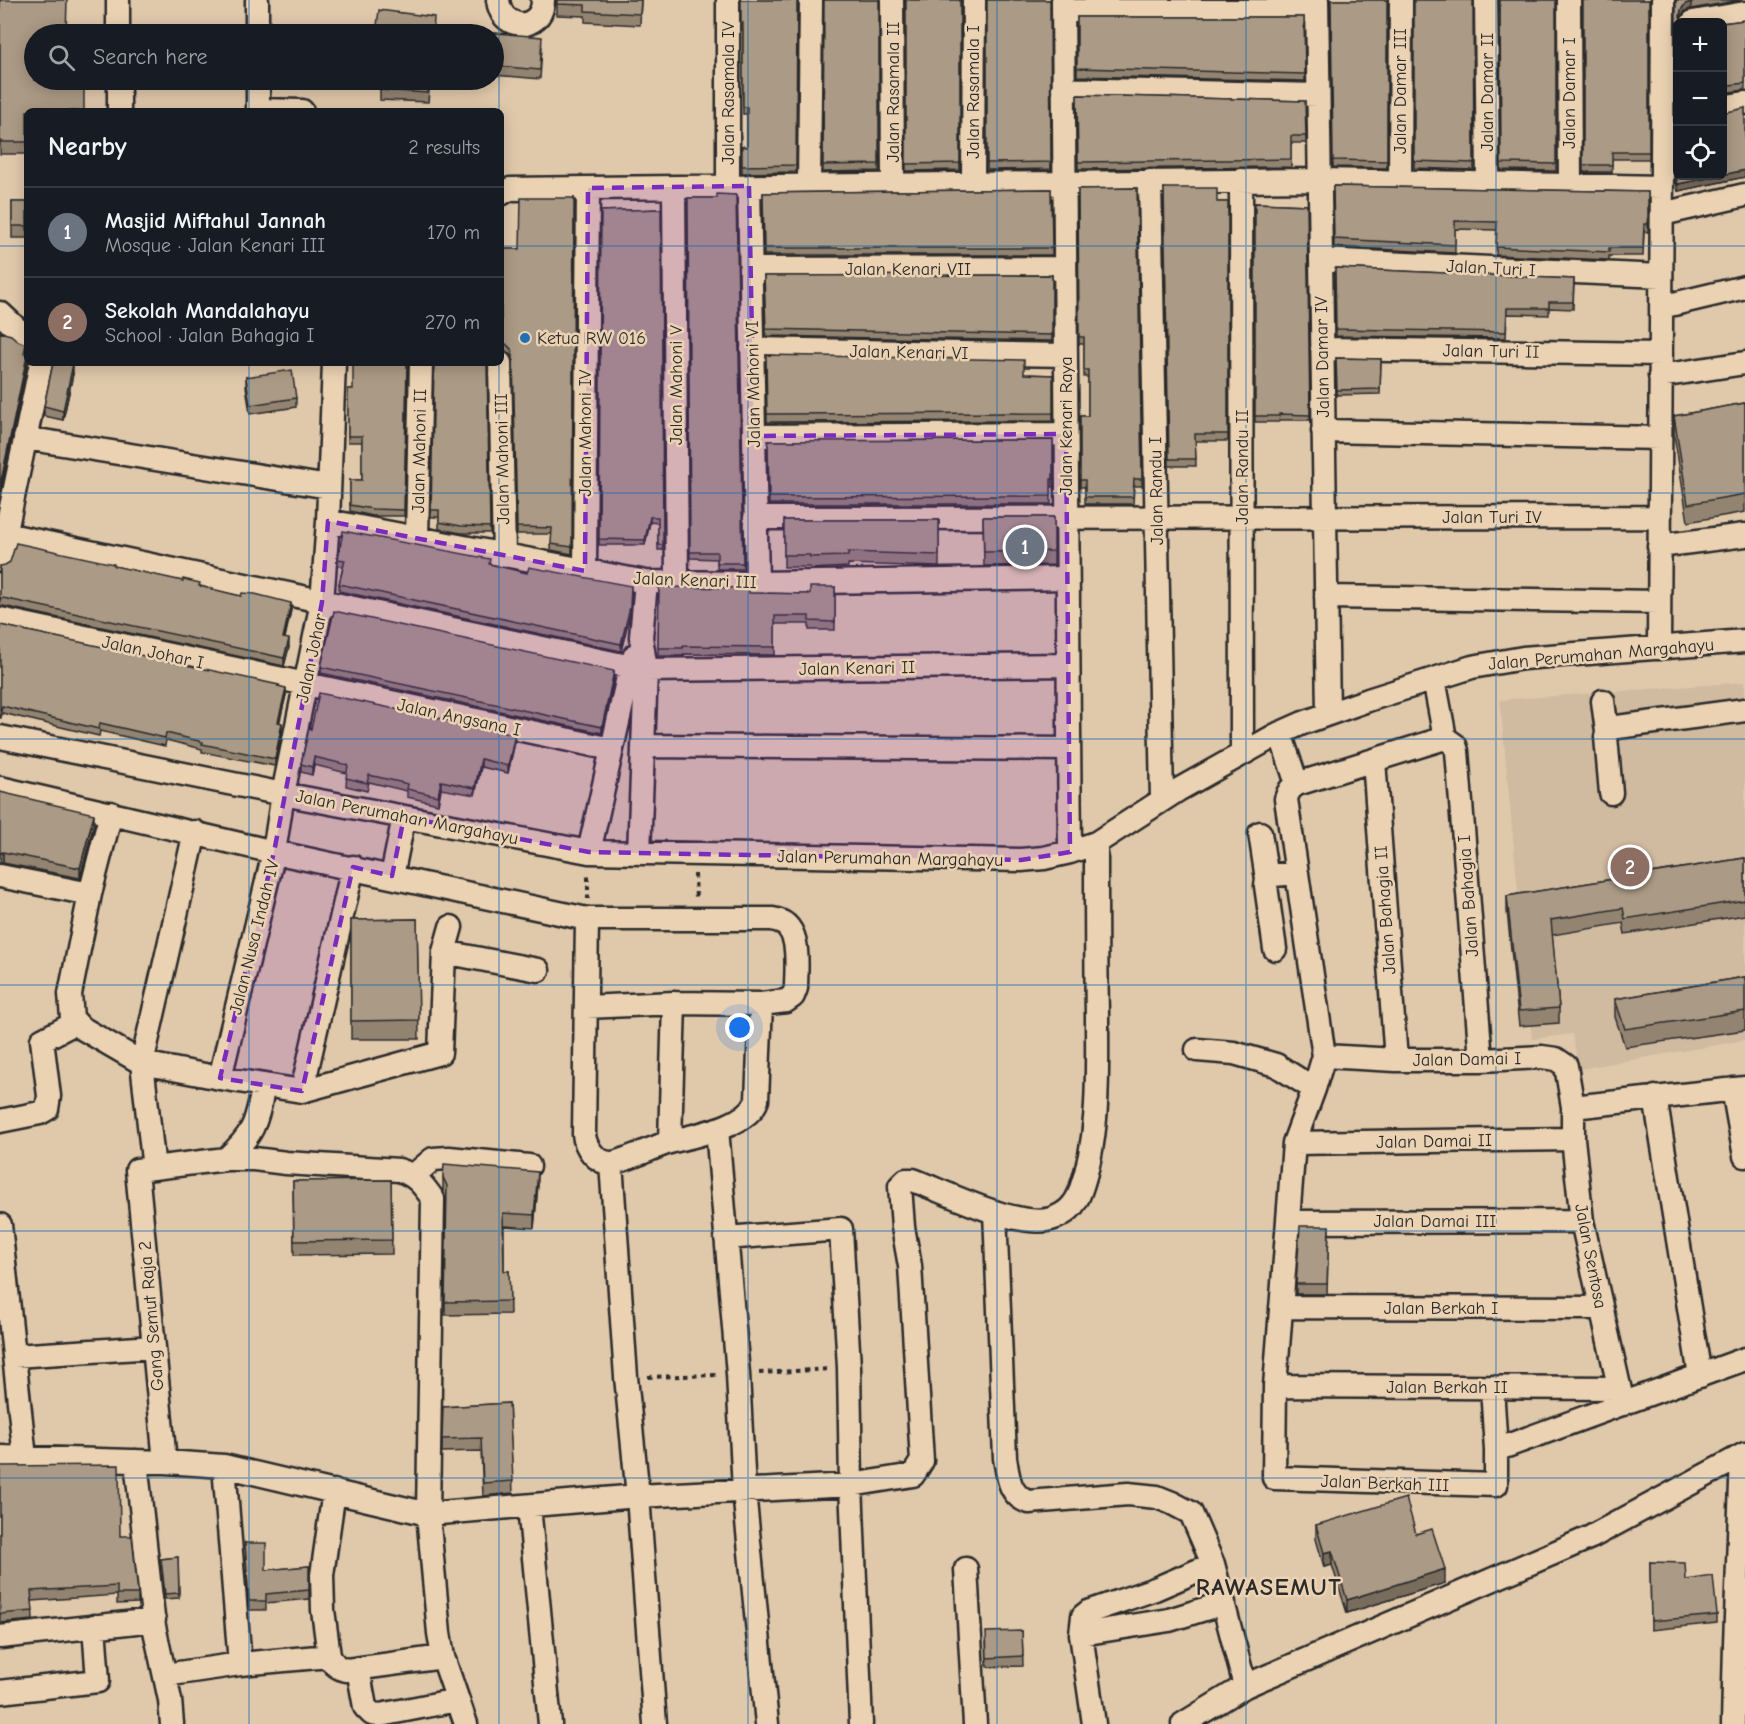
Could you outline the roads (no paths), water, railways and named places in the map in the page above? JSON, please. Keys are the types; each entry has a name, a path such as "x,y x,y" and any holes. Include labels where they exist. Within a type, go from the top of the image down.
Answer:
{"street":[{"path":"118,0 118,24"},
{"path":"257,0 257,24"},
{"path":"498,0 502,15 508,20 523,25 537,18 541,12 543,0"},
{"name":"Jalan Rasamala IV","path":"728,0 739,186"},
{"path":"809,185 811,0"},
{"name":"Jalan Rasamala II","path":"892,0 893,184"},
{"name":"Jalan Rasamala I","path":"973,183 974,0"},
{"name":"Jalan Damar III","path":"1400,181 1401,0"},
{"name":"Jalan Damar II","path":"1486,0 1488,183"},
{"name":"Jalan Damar I","path":"1569,0 1570,185"},
{"path":"1659,648 1662,187 1670,118 1670,27 1663,0"},
{"path":"1063,6 1317,6"},
{"name":"Jalan Kenari Raya","path":"1063,6 1070,852"},
{"name":"Jalan Damar IV","path":"1317,6 1328,713"},
{"path":"1716,18 1745,13"},
{"path":"118,90 119,108"},
{"path":"258,90 258,108"},
{"path":"1063,90 1318,95"},
{"path":"1727,106 1745,103"},
{"path":"504,192 510,189 1241,180 1662,187"},
{"name":"Jalan Randu II","path":"1241,180 1242,754"},
{"name":"Jalan Randu I","path":"1150,181 1162,800"},
{"name":"Jalan Mahoni VI","path":"739,186 750,269 757,583"},
{"name":"Jalan Mahoni IV","path":"585,571 588,188"},
{"name":"Jalan Mahoni V","path":"674,188 677,582"},
{"path":"1662,214 1745,195"},
{"name":"Jalan Turi I","path":"1321,260 1661,276"},
{"name":"Jalan Kenari VII","path":"750,269 1065,268"},
{"path":"1661,307 1745,287"},
{"path":"0,314 24,335"},
{"name":"Jalan Turi II","path":"1322,348 1661,365 1745,363"},
{"name":"Jalan Kenari VI","path":"752,350 1066,355"},
{"path":"0,560 41,366"},
{"name":"Jalan Johar","path":"283,801 322,602 328,521 334,366"},
{"name":"Jalan Mahoni II","path":"417,538 421,366"},
{"name":"Jalan Mahoni III","path":"500,366 504,556"},
{"path":"1323,431 1660,438"},
{"path":"754,435 1066,434"},
{"path":"25,438 329,487"},
{"name":"Jalan Turi IV","path":"755,518 1660,517"},
{"name":"Jalan Kenari III","path":"328,521 646,582 1067,579"},
{"name":"Jalan Kenari II","path":"5,534 638,669 1068,665"},
{"path":"1659,546 1745,535"},
{"path":"639,853 643,746 638,669 646,582"},
{"path":"1326,597 1659,602"},
{"name":"Jalan Johar I","path":"0,619 305,684"},
{"name":"Jalan Perumahan Margahayu","path":"0,737 283,801 404,817 589,852 1021,860 1044,858 1096,843 1162,800 1280,733 1328,713 1472,667 1522,658 1745,641"},
{"path":"589,852 612,749 638,669"},
{"name":"Jalan Bahagia I","path":"1434,679 1445,738 1452,741 1457,751 1481,1060"},
{"name":"Jalan Angsana I","path":"305,684 612,749"},
{"path":"1603,701 1611,793"},
{"path":"1607,732 1616,726 1745,710"},
{"path":"1280,733 1297,784"},
{"path":"1275,1386 1294,1143 1324,1056 1286,799 1289,790 1297,784 1445,738"},
{"path":"643,746 1069,748"},
{"name":"Jalan Bahagia II","path":"1374,760 1396,1060"},
{"path":"0,788 195,832 276,844 353,867 395,861 587,920 781,920 790,929 795,942 795,993 786,1001 761,1004 674,1003 586,1006"},
{"name":"Jalan Nusa Indah IV","path":"220,1078 276,844 283,801"},
{"path":"111,813 90,894 70,994 71,1011 75,1023 80,1027 142,1063 302,1091 440,1053 444,952 451,927"},
{"path":"395,861 404,817"},
{"name":"Gang Semut Raja 2","path":"165,1462 154,1347 142,1063 195,832"},
{"path":"1260,833 1275,949"},
{"path":"0,1457 224,1466 428,1514 638,1496 851,1485 907,1478 916,1473 922,1461 910,1266 903,1227 901,1183 913,1180 995,1212 1028,1220 1048,1221 1074,1205 1080,1194 1090,1156 1094,1125 1097,1051 1096,843"},
{"path":"302,1091 353,867"},
{"path":"1267,879 1274,875 1297,873"},
{"path":"0,876 90,894"},
{"path":"587,920 585,1141 593,1154 611,1163 670,1142 717,1130 745,1116 755,1106 761,1004"},
{"path":"444,952 538,970"},
{"path":"670,1142 674,1003"},
{"path":"0,1121 40,1113 47,1109 49,1096 42,1040 75,1023"},
{"path":"1197,1050 1234,1053 1276,1065 1314,1089"},
{"name":"Jalan Damai I","path":"1324,1056 1396,1060 1542,1057 1562,1062 1568,1070 1573,1107"},
{"path":"226,1159 243,1144 253,1130 264,1085"},
{"path":"1573,1107 1739,1088 1745,1156"},
{"path":"1655,1097 1700,1376"},
{"name":"Jalan Sentosa","path":"1573,1107 1573,1139 1582,1221 1621,1396"},
{"path":"717,1130 738,1374 744,1491 767,1724"},
{"name":"Jalan Damai II","path":"1294,1143 1573,1139"},
{"path":"414,1175 433,1159 449,1158 529,1166"},
{"path":"145,1165 254,1159 399,1170 414,1175 433,1199 428,1514 432,1575 443,1657 466,1724"},
{"path":"611,1163 655,1724"},
{"path":"995,1212 1005,1458 1008,1479 1014,1491 1021,1500 1029,1503 1128,1494 1157,1497 1191,1513 1213,1564 1245,1686"},
{"name":"Jalan Damai III","path":"1288,1222 1582,1221"},
{"path":"0,1225 25,1458"},
{"path":"726,1238 841,1229 849,1356 851,1485 861,1724"},
{"name":"Jalan Berkah I","path":"1281,1307 1601,1308"},
{"path":"14,1356 154,1347"},
{"path":"1492,1387 1496,1450 1621,1396 1700,1376 1745,1359"},
{"name":"Jalan Berkah II","path":"1275,1386 1492,1387 1621,1396"},
{"name":"Jalan Berkah III","path":"1275,1386 1274,1478 1496,1485 1496,1450"},
{"path":"1182,1724 1210,1717 1245,1686 1591,1536 1743,1455 1740,1644 1733,1724"},
{"path":"136,1461 153,1620 165,1675 172,1724"},
{"path":"224,1466 240,1664"},
{"path":"334,1491 322,1575 323,1610 329,1656 339,1668 358,1668 443,1657"},
{"path":"529,1506 550,1724"},
{"path":"1094,1724 1081,1634 1082,1618 1088,1612 1155,1589 1213,1564"},
{"path":"966,1569 975,1724"},
{"path":"1081,1634 1169,1620 1224,1603"},
{"path":"0,1637 153,1620"},
{"path":"0,1692 98,1681 94,1626"},
{"path":"165,1675 240,1664 329,1656"},
{"path":"358,1668 365,1707 372,1714 456,1700"}],"place":[{"name":"Ketua RW 016","path":"525,338"},
{"name":"Masjid Miftahul Jannah","path":"1025,547"},
{"name":"Sekolah Mandalahayu","path":"1630,867"}],"district":[{"name":"RAWASEMUT","path":"1269,1587"}]}
